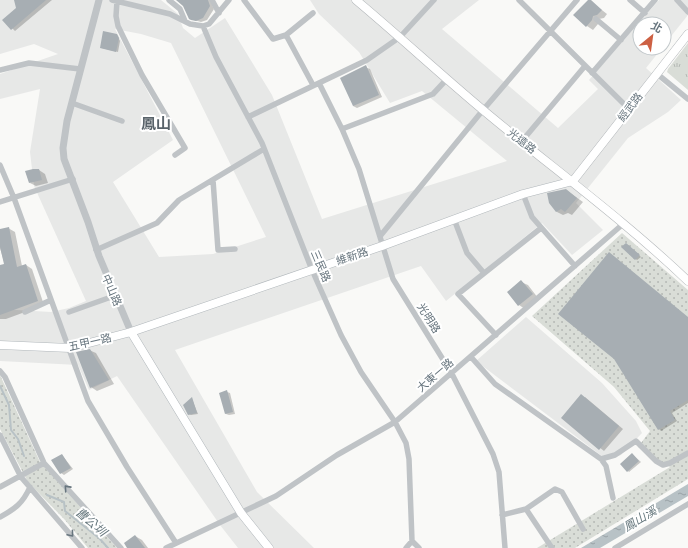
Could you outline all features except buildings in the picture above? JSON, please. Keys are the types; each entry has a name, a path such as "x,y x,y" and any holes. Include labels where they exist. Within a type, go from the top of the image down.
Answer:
{"main road":[{"name":"光遠路","path":"356,0 483,110 573,181 623,224 648,243 688,281"},
{"name":"經武路","path":"573,181 688,34"},
{"name":"維新路","path":"131,332 382,246 522,194 573,181"},
{"name":"五甲一路","path":"0,345 70,348 131,332"},
{"name":"中山路","path":"131,332 241,513 269,548"}],"street":[{"name":"中山路","path":"99,0 72,103 63,148 64,159 73,179 96,250 114,296 131,332"},
{"path":"169,0 180,9 185,21"},
{"path":"212,0 219,13"},
{"path":"175,155 185,148 142,75 118,26 114,1 170,14 190,24 203,26 209,24 229,0"},
{"path":"244,0 273,39 286,35 312,13"},
{"path":"248,117 366,60 400,37 434,0"},
{"path":"519,0 629,108"},
{"path":"381,235 483,110 577,0"},
{"path":"630,0 644,12"},
{"path":"592,73 655,0"},
{"path":"677,0 688,12"},
{"path":"596,19 621,40"},
{"name":"三民路","path":"203,26 216,57 264,149 312,270 341,335 361,372 395,422 406,443 409,459 412,541"},
{"path":"286,35 312,85"},
{"path":"0,70 29,63 80,69"},
{"path":"522,141 585,66"},
{"path":"656,73 688,99"},
{"path":"342,129 433,94 447,79"},
{"name":"光明路","path":"319,83 342,129 359,169 381,235 382,246 393,279 452,374 493,454 498,472 505,548"},
{"path":"72,103 122,121"},
{"path":"96,250 157,223 180,200 264,149"},
{"path":"0,165 14,198 70,348 88,401 127,467 176,543"},
{"path":"0,202 73,179"},
{"path":"212,180 218,250 235,249"},
{"path":"522,194 532,217 540,228 575,266"},
{"path":"454,219 467,253 484,273"},
{"name":"大東一路","path":"166,548 276,496 337,455 395,422 623,224"},
{"path":"496,335 458,294 540,228"},
{"path":"69,312 114,296"},
{"path":"25,312 51,300"},
{"path":"471,357 496,384 601,459 606,466 613,498"},
{"path":"0,371 5,377 44,463 122,548"},
{"path":"0,436 22,477 82,548"},
{"path":"601,459 615,455 636,441 656,461 663,465 670,463 688,453"},
{"path":"0,487 22,477 44,463"},
{"path":"0,517 19,506 26,497 30,487"},
{"path":"502,515 526,508 552,490 559,490 583,529"},
{"path":"614,548 688,504"},
{"path":"526,508 552,548"},
{"path":"406,548 412,541 419,548"}],"shaded area":[{"path":"0,0 161,0 178,14 183,28 195,38 225,18 272,95 322,219 507,161 422,91 390,103 359,52 319,14 310,0 479,0 442,29 558,128 598,89 589,80 632,31 632,56 656,56 646,68 681,100 668,112 628,138 576,203 603,230 572,255 542,223 446,301 421,266 175,350 257,492 314,548 238,548 220,525 117,376 89,390 78,365 0,361 0,309 51,312 69,308 86,301 34,186 30,152 40,89 0,99 0,74 58,54 34,44 0,54","holes":["115,29 141,34 171,43 266,237 213,254 159,257 113,182 173,140"]},
{"path":"659,0 688,0 688,15 672,35 672,16 645,16"},
{"path":"526,317 602,383 636,421 642,433 621,455 607,460 476,361"}],"green space":[{"path":"688,43 688,90 667,72"},
{"path":"622,233 688,290 688,479 575,548 537,548 670,467 638,447 650,431 614,387 532,316"},
{"path":"0,375 40,462 117,548 88,548 65,520 28,482 0,429"}],"water":[{"name":"鳳山溪","path":"688,484 688,496 600,548 581,548"}],"waterway":[{"name":"曹公圳","path":"0,386 9,405 11,430 18,439 24,456"},
{"name":"曹公圳","path":"47,495 64,502 65,511 99,538 108,548"}],"district":[{"name":"鳳山","path":"156,124"}]}
